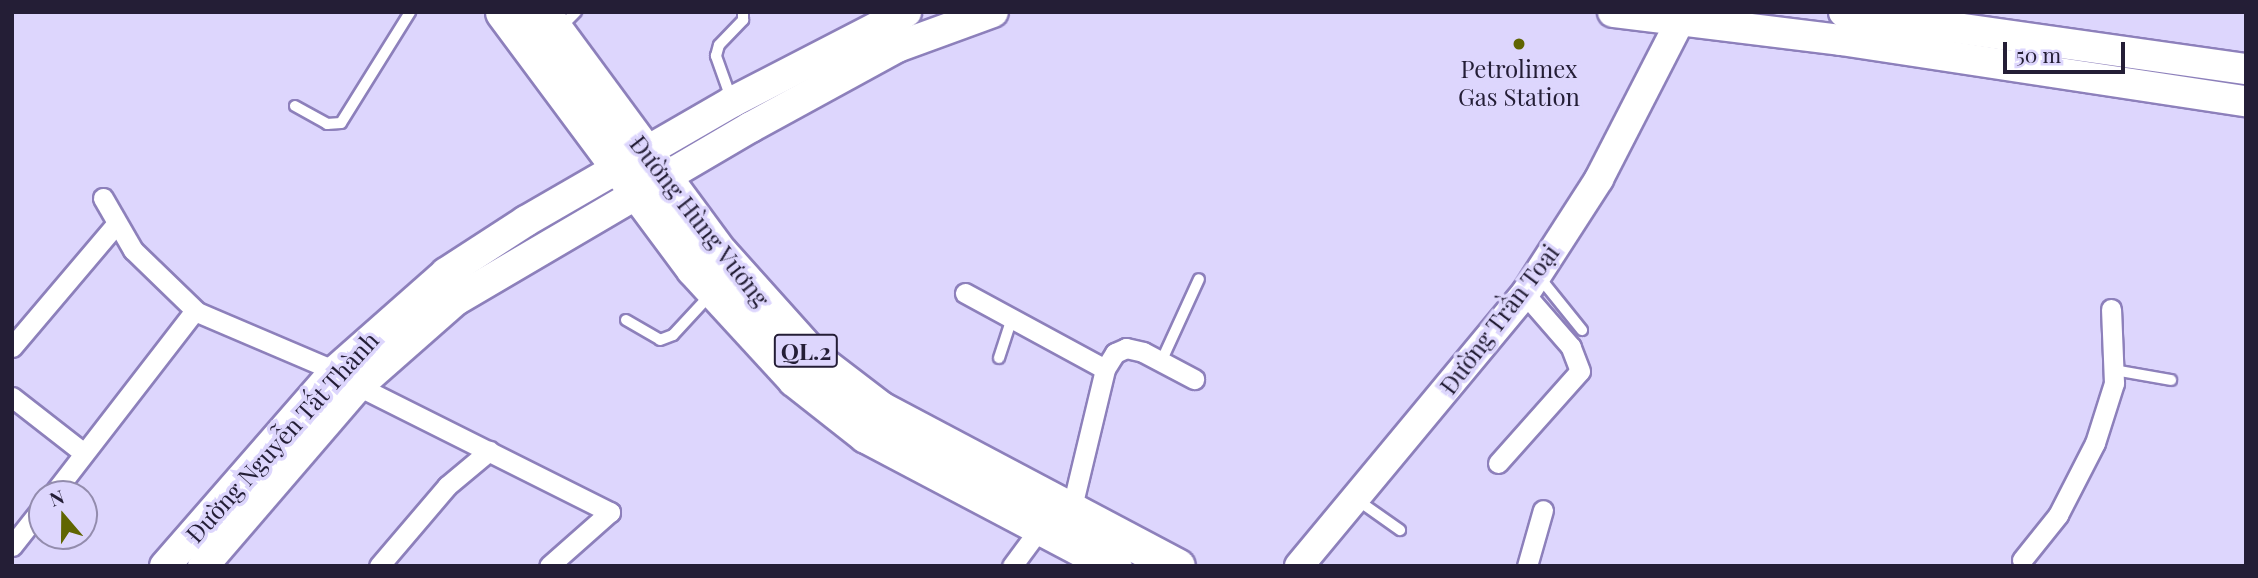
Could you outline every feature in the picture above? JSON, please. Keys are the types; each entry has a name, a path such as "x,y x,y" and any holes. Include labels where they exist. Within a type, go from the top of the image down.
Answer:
{"highway":[{"name":"Đường Hùng Vương","path":"503,12 632,159 652,187 713,291 771,357 842,420 1114,566"},
{"name":"Đường Hùng Vương","path":"558,19 632,159"},
{"name":"Đường Hùng Vương","path":"652,187 720,253 791,337 857,396 1177,566"}],"main road":[{"name":"Đường Nguyễn Tất Thành","path":"165,566 229,514 363,362 481,248 732,102 906,12"},
{"name":"Đường Nguyễn Tất Thành","path":"363,362 499,272 897,47 993,12"},
{"path":"1613,12 1683,16 2246,101"},
{"path":"1844,12 2246,69"},
{"name":"Đường Nguyễn Tất Thành","path":"203,566 229,514"}],"street":[{"name":"Đường Trần Toại","path":"1299,566 1531,284 1599,179 1683,16"},
{"path":"103,198 132,250 195,310 363,362 489,451 610,512 549,566"},
{"path":"12,347 117,223"},
{"path":"1498,463 1580,371 1571,347 1531,284"},
{"path":"965,293 1011,322 1105,369"},
{"path":"2021,564 2059,515 2095,443 2114,370 2111,309"},
{"path":"63,480 195,310"},
{"path":"1071,511 1105,369 1115,353 1126,348 1194,379"},
{"path":"12,397 84,453"},
{"path":"379,566 447,486 489,451"},
{"path":"1527,566 1543,510"},
{"path":"12,546 28,526"},
{"path":"1012,566 1040,528"}],"lane":[{"path":"295,106 327,124 341,123 410,12"},
{"path":"732,102 716,56 719,45 743,20 743,12"},
{"path":"1161,362 1199,279"},
{"path":"1531,284 1581,330"},
{"path":"626,320 660,340 673,335 713,291"},
{"path":"999,358 1011,322"},
{"path":"2114,370 2171,380"},
{"path":"1356,499 1400,530"}],"place":[{"name":"Petrolimex Gas Station","path":"1519,44"}]}
